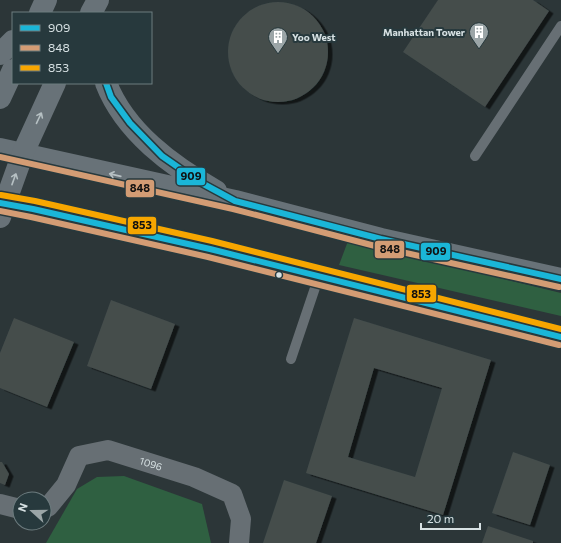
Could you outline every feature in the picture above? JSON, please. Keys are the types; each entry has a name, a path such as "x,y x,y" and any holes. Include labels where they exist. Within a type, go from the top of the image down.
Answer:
{"main road":[{"path":"40,12 46,0"},
{"path":"0,54 12,42"},
{"path":"0,98 12,72"},
{"path":"55,84 23,153 2,208 33,209 210,249 561,337"},
{"path":"106,84 111,97 130,124 162,156 198,181 235,201"},
{"path":"0,149 235,201 381,239 561,279"}],"street":[{"name":"1096","path":"52,502 66,485 80,456 108,450 194,477 232,494 241,519 239,543"},
{"path":"0,504 12,507"}],"lane":[{"path":"475,156 561,26"},
{"path":"291,359 319,276"}],"green space":[{"path":"348,241 561,293 561,316 339,265"},
{"path":"124,476 202,504 211,543 46,543 77,489 97,477"}],"building":[{"name":"Manhattan Tower","path":"438,0 533,0 549,11 485,107 403,52"},
{"name":"Yoo West","path":"278,2 297,5 314,16 325,33 328,52 325,71 314,88 297,99 278,102 259,99 242,88 231,71 228,52 231,33 242,16 259,5"},
{"path":"111,300 175,324 151,389 87,366"},
{"path":"14,318 74,342 47,407 0,388 0,353"},
{"path":"354,318 491,360 443,515 306,473","holes":["374,368 442,388 415,477 348,457"]},
{"path":"513,452 550,465 530,525 492,513"},
{"path":"0,462 2,462 9,474 5,485 0,483"},
{"path":"284,480 332,496 316,543 263,543"},
{"path":"488,526 533,541 533,543 482,543"}],"transit line":[{"name":"909","path":"106,84 111,97 130,123 162,156 198,181 235,201 381,239 561,279"},
{"name":"848","path":"0,157 233,209 379,247 559,287"},
{"name":"853","path":"1,195 35,201 212,241 561,329"},
{"name":"909","path":"0,203 33,209 210,249 561,337"},
{"name":"848","path":"0,211 208,257 559,345"}],"place":[{"name":"Manhattan Tower","path":"479,49"},
{"name":"Yoo West","path":"278,54"}]}
